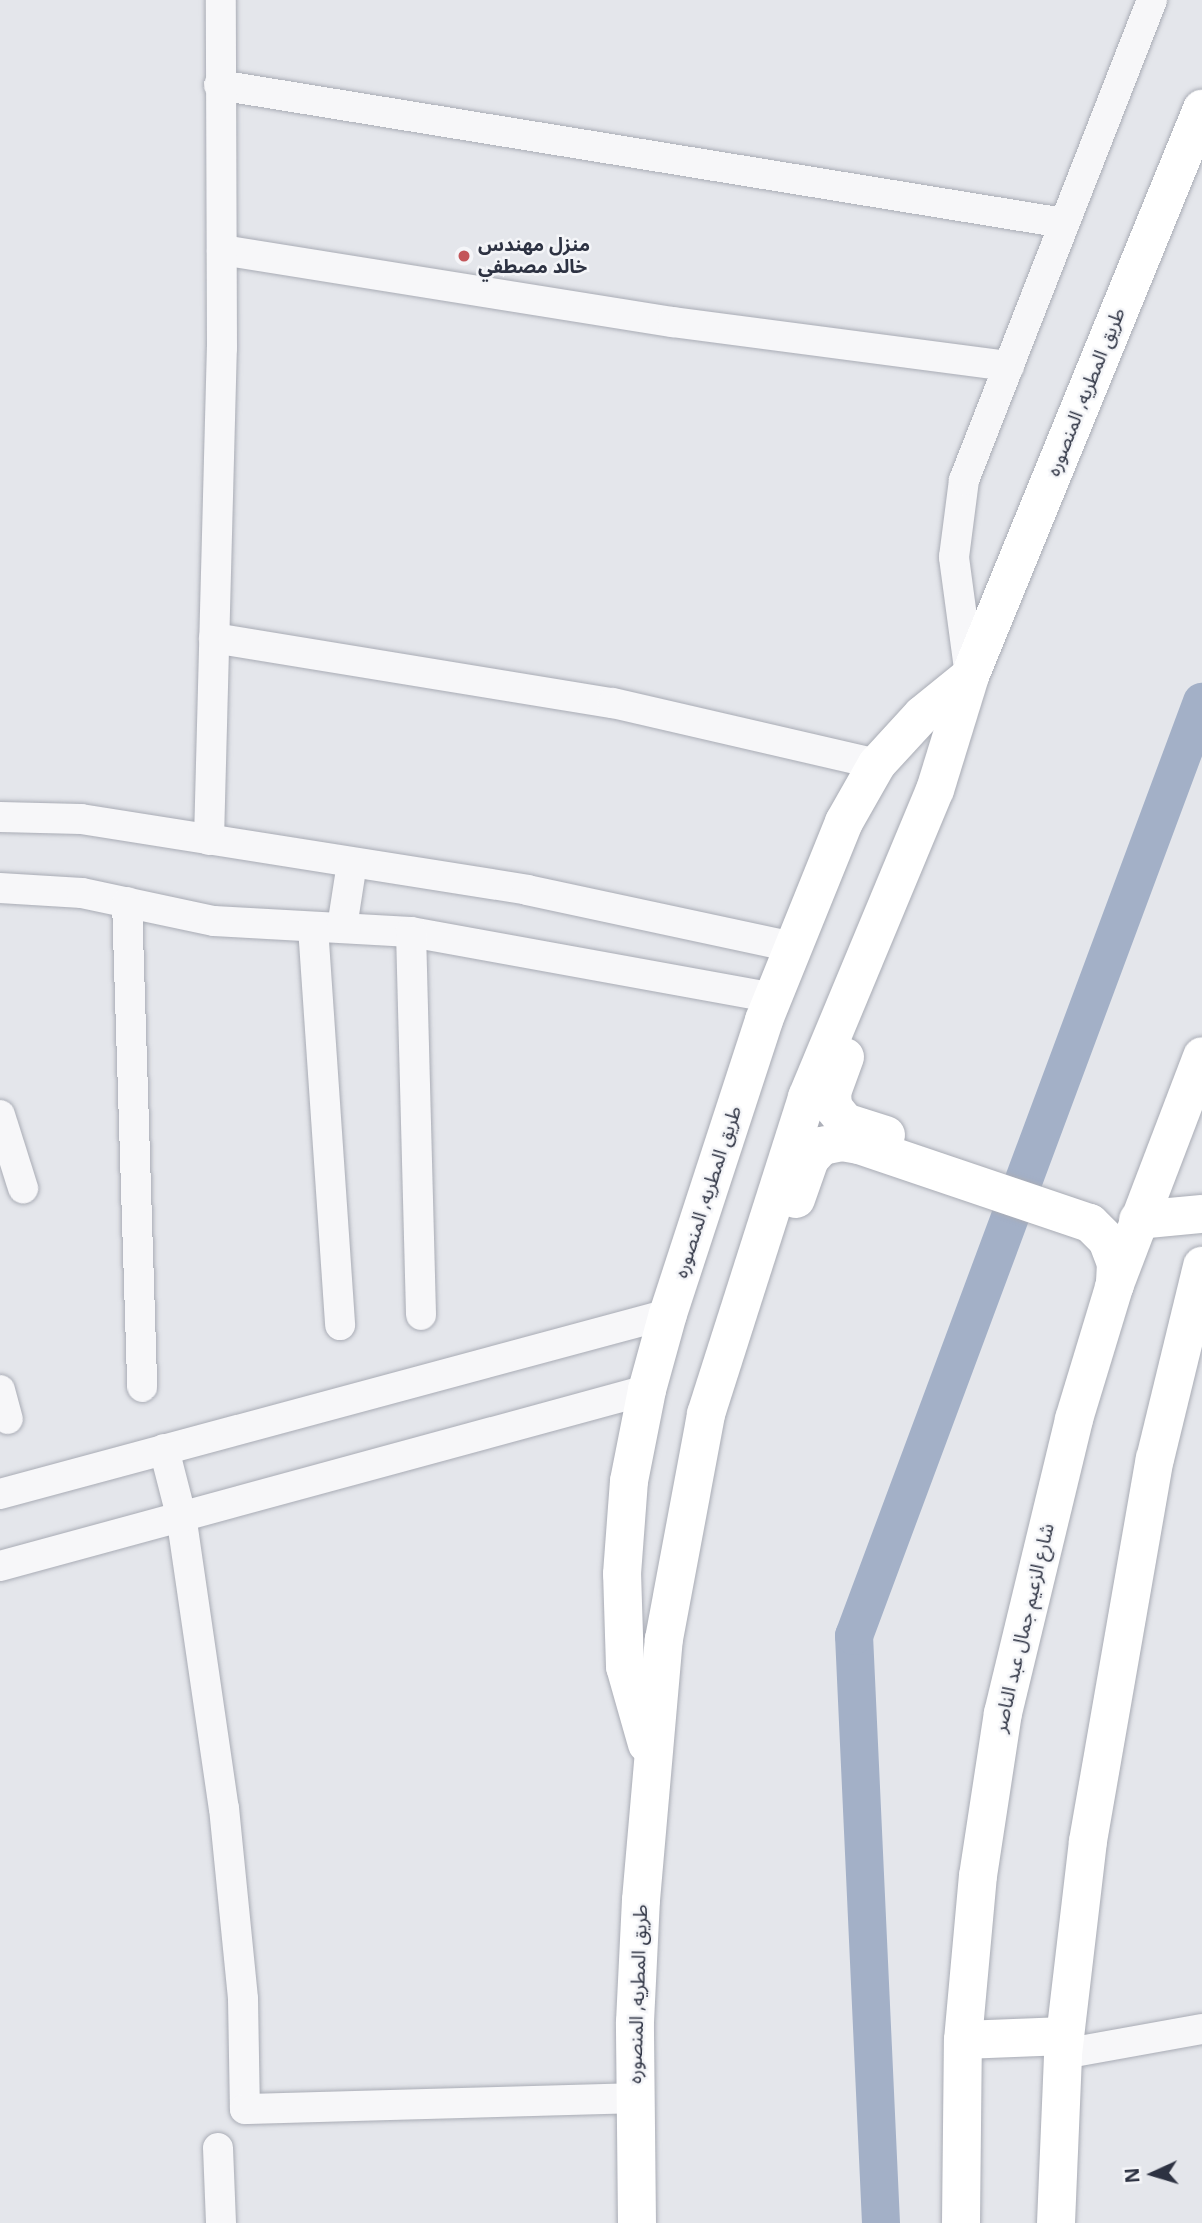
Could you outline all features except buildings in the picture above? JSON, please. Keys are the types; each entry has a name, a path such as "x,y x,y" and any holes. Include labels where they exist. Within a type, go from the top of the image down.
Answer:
{"main road":[{"name":"طريق المطريه, المنصوره","path":"637,2223 634,2098 641,1900 664,1639 706,1414 740,1298 798,1122 935,790 970,676 1202,109"},
{"name":"طريق المطريه, المنصوره","path":"653,1766 625,1667 622,1574 629,1481 647,1390 668,1314 773,998 844,822 877,764 922,715 970,676"},
{"path":"862,963 864,999 832,1091 833,1107 861,1136 1068,1209 1090,1223 1107,1240 1116,1263 1114,1287"},
{"name":"شارع الزعيم جمال عبد الناصر","path":"961,2223 963,2039 978,1876 1003,1713 1074,1419 1114,1287 1202,1056"},
{"path":"740,1298 762,1283 771,1269 810,1159 822,1146 861,1136"},
{"path":"1068,1209 1116,1207 1137,1196 1153,1179"},
{"path":"1138,1220 1202,1214"},
{"path":"1056,2223 1064,2045 1088,1841 1155,1459 1202,1266"},
{"path":"963,2039 1064,2045"}],"street":[{"path":"209,840 222,250 220,0"},
{"path":"970,676 954,557 964,480 1152,0"},
{"path":"219,85 1065,223"},
{"path":"222,250 673,322 1009,366"},
{"path":"214,638 613,703 877,764"},
{"path":"0,817 82,819 527,890 793,947"},
{"path":"340,1325 327,927 352,863"},
{"path":"0,888 82,892 214,921 411,932 773,998"},
{"path":"127,902 142,1387"},
{"path":"411,932 421,1315"},
{"path":"0,1115 23,1188"},
{"path":"0,1494 668,1314"},
{"path":"0,1390 8,1419"},
{"path":"0,1566 647,1390"},
{"path":"164,1449 181,1515 224,1808 243,1999 245,2109 634,2098"},
{"path":"1064,2045 1202,2029"},
{"path":"218,2148 221,2223"}],"waterway":[{"path":"881,2223 854,1636 1202,702"}],"place":[{"name":"منزل مهندس خالد مصطفي","path":"464,256"}]}
